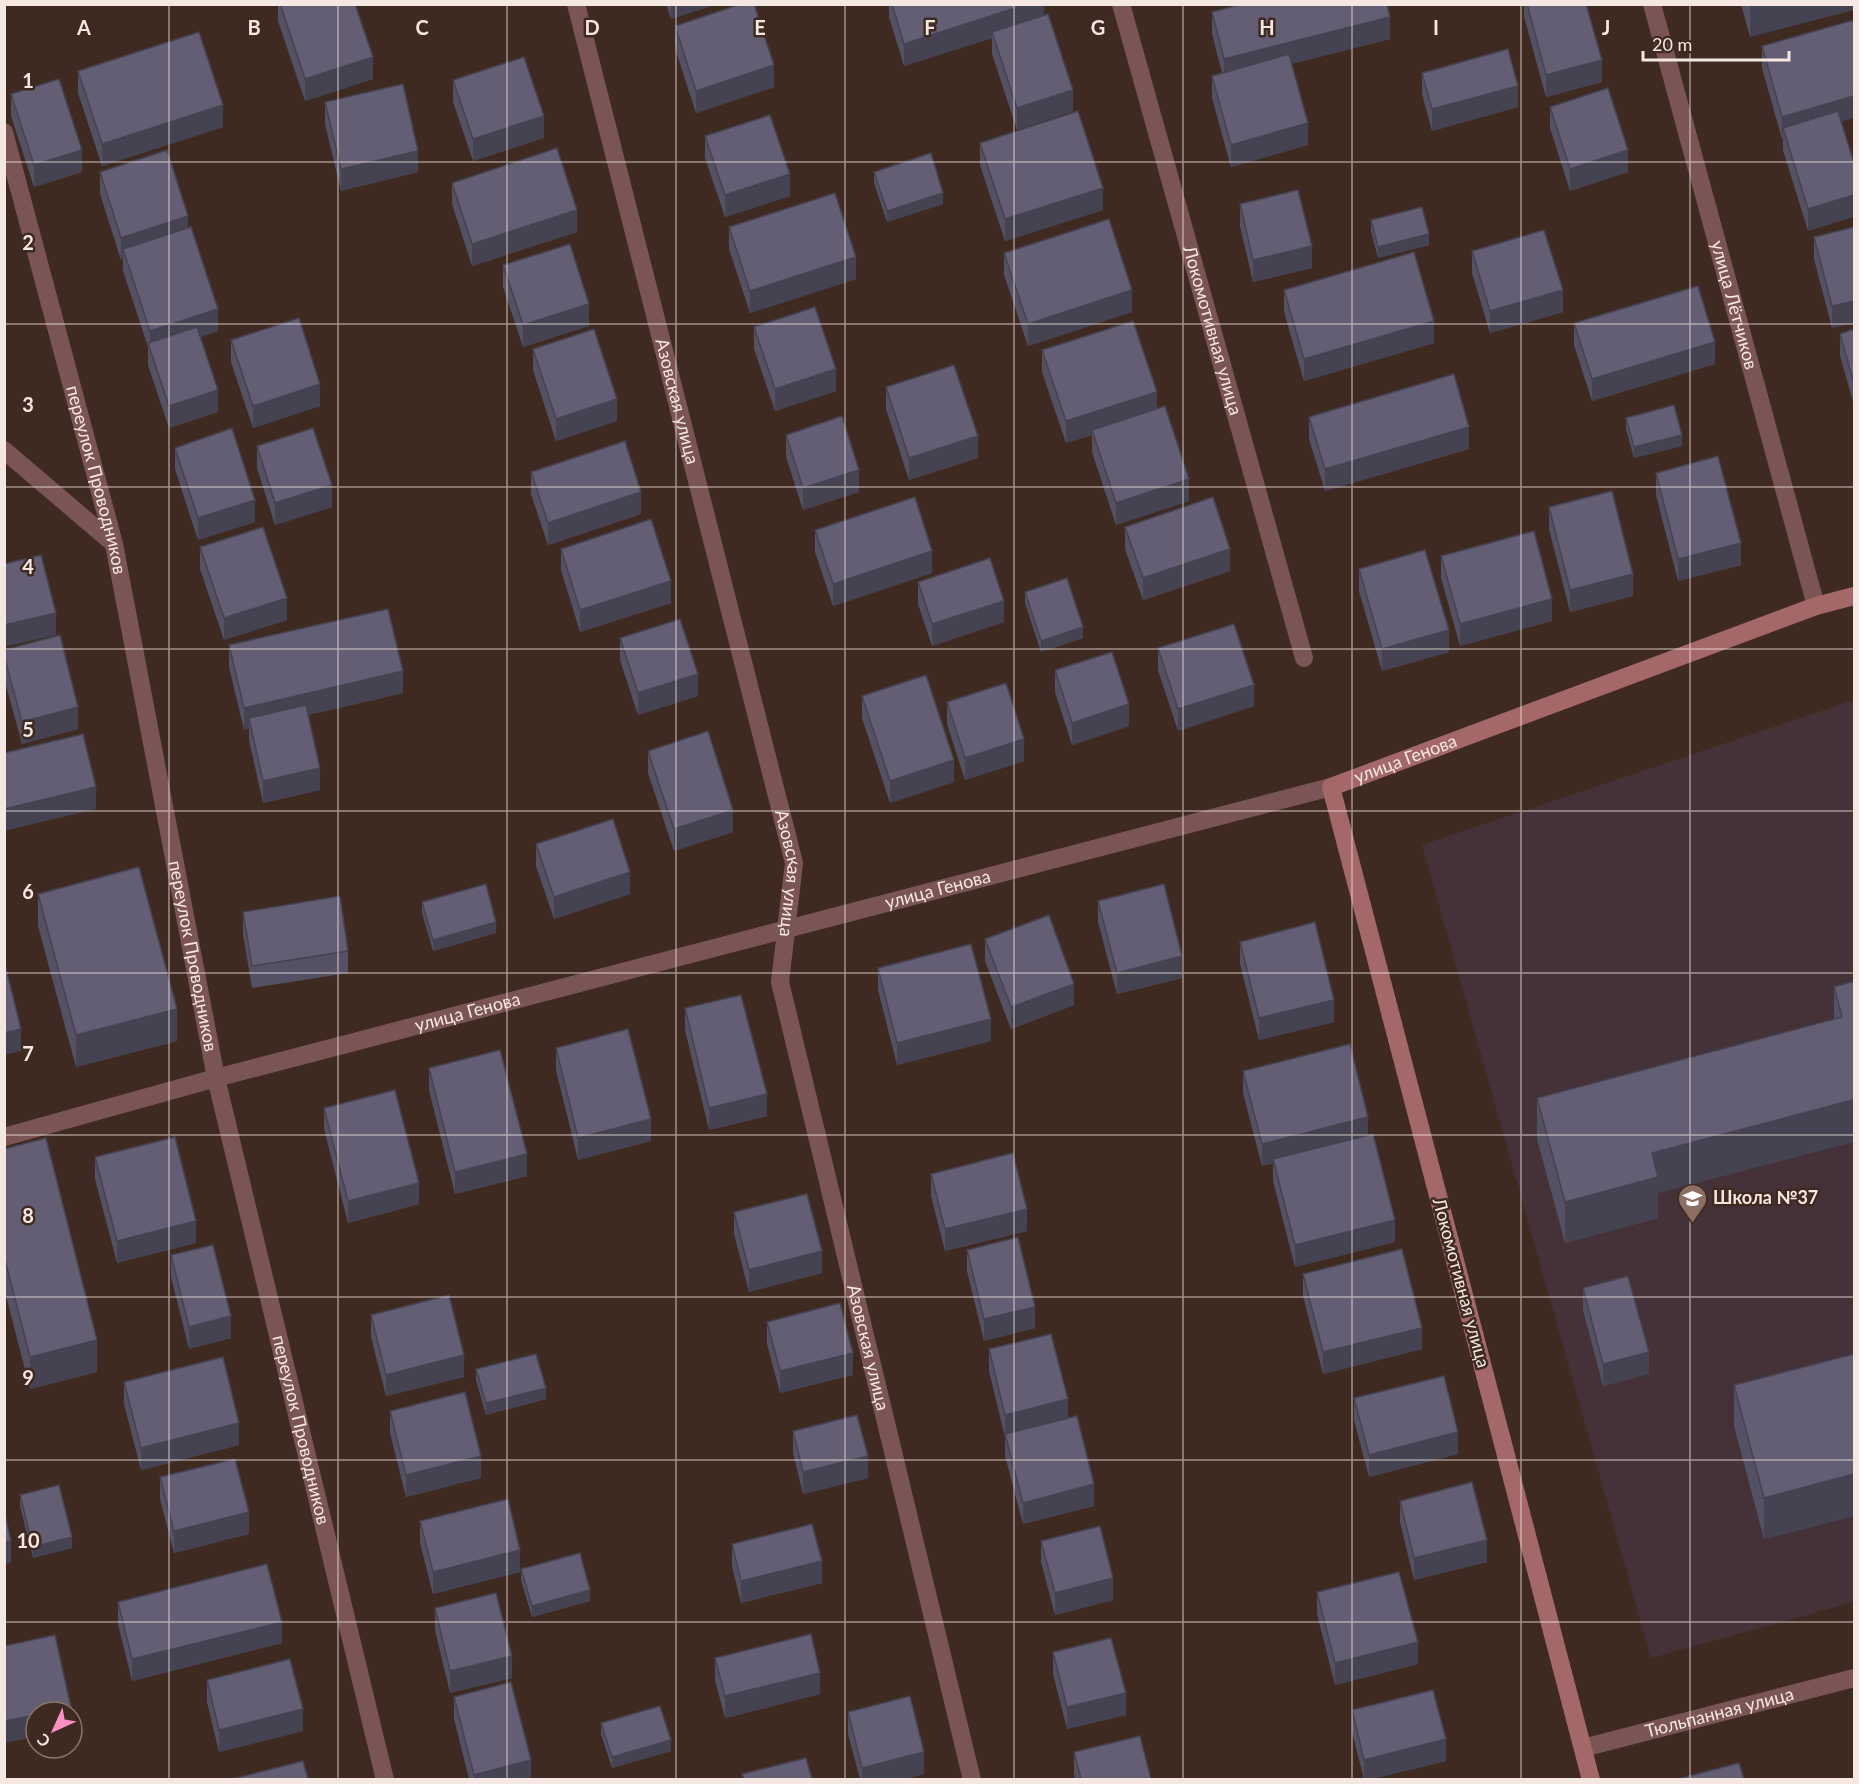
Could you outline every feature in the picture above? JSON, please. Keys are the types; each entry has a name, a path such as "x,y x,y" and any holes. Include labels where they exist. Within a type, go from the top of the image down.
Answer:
{"main road":[{"name":"улица Генова","path":"1331,788 1816,606 1854,596"},
{"name":"Локомотивная улица","path":"1331,788 1591,1779"}],"street":[{"name":"Азовская улица","path":"576,4 794,863 780,982 972,1779"},
{"name":"Локомотивная улица","path":"1121,4 1304,658"},
{"name":"улица Лётчиков","path":"1652,4 1816,606"},
{"name":"переулок Проводников","path":"4,132 114,544 216,1078 385,1779"},
{"path":"4,450 114,544"},
{"name":"улица Генова","path":"4,1137 216,1078 1331,788"},
{"name":"Тюльпанная улица","path":"1583,1748 1854,1678"}],"shaded area":[{"name":"Школа №37","path":"1854,700 1854,1602 1651,1658 1422,845"}],"building":[{"path":"280,4 355,4 373,57 305,79"},
{"path":"741,4 754,4 774,65 696,91 675,26"},
{"path":"892,4 1027,4 904,44"},
{"path":"1242,4 1387,4 1390,17 1224,59 1212,12"},
{"path":"1527,4 1586,4 1602,60 1546,75"},
{"path":"1048,14 1073,90 1017,108 992,32"},
{"path":"1854,20 1854,96 1782,117 1762,46"},
{"path":"199,32 223,105 102,144 78,71"},
{"path":"1508,49 1518,86 1432,109 1422,73"},
{"path":"1289,54 1308,123 1231,145 1212,76"},
{"path":"524,57 544,116 473,139 453,80"},
{"path":"59,79 82,150 34,165 11,94"},
{"path":"403,84 418,151 341,169 325,102"},
{"path":"1608,88 1628,150 1570,169 1550,107"},
{"path":"1078,111 1103,188 1005,219 980,143"},
{"path":"1838,111 1854,163 1854,195 1808,209 1783,128"},
{"path":"770,115 790,174 725,195 705,136"},
{"path":"557,148 577,210 472,244 452,183"},
{"path":"167,150 188,216 121,238 100,172"},
{"path":"931,153 943,193 887,211 874,172"},
{"path":"1298,190 1312,246 1253,260 1240,204"},
{"path":"835,193 856,257 750,291 729,227"},
{"path":"1422,207 1429,234 1378,247 1371,220"},
{"path":"1109,219 1132,290 1028,324 1004,253"},
{"path":"191,227 218,309 150,331 123,249"},
{"path":"1854,227 1854,301 1832,306 1814,237"},
{"path":"1544,230 1563,290 1490,311 1472,251"},
{"path":"570,244 589,304 523,325 503,265"},
{"path":"1414,252 1434,321 1304,359 1284,290"},
{"path":"1698,286 1715,342 1592,379 1574,323"},
{"path":"815,307 836,369 775,389 754,327"},
{"path":"299,318 320,384 253,406 231,340"},
{"path":"1133,321 1157,392 1066,421 1042,350"},
{"path":"197,327 218,390 169,406 148,343"},
{"path":"594,329 617,399 556,419 533,349"},
{"path":"1854,329 1854,383 1840,334"},
{"path":"954,365 978,436 909,458 886,387"},
{"path":"1454,374 1469,427 1325,469 1309,417"},
{"path":"1674,405 1682,435 1634,447 1626,418"},
{"path":"1165,406 1189,479 1116,503 1092,430"},
{"path":"842,416 859,470 803,488 786,435"},
{"path":"232,428 255,500 198,518 175,448"},
{"path":"313,428 332,485 275,503 257,446"},
{"path":"625,441 641,492 548,523 531,472"},
{"path":"1718,456 1741,543 1678,559 1656,473"},
{"path":"1612,491 1633,574 1570,590 1549,507"},
{"path":"915,497 932,551 833,584 815,530"},
{"path":"1213,497 1230,549 1143,578 1125,527"},
{"path":"651,519 671,581 580,610 561,549"},
{"path":"263,527 287,598 224,618 200,547"},
{"path":"1534,531 1552,599 1460,624 1441,556"},
{"path":"1425,550 1449,630 1382,649 1359,569"},
{"path":"41,555 56,613 4,625 4,564"},
{"path":"990,558 1004,601 932,624 918,582"},
{"path":"1067,578 1083,627 1041,641 1025,592"},
{"path":"388,609 403,671 244,708 229,645"},
{"path":"680,619 698,674 638,693 620,638"},
{"path":"1234,624 1254,685 1178,709 1158,648"},
{"path":"60,635 78,707 22,722 4,650"},
{"path":"1112,652 1129,704 1072,723 1055,670"},
{"path":"926,675 954,760 890,781 862,696"},
{"path":"1006,683 1024,739 965,758 947,702"},
{"path":"306,705 320,768 263,781 249,718"},
{"path":"708,731 733,810 674,829 648,751"},
{"path":"83,734 96,787 4,809 4,753"},
{"path":"613,819 630,872 554,897 536,844"},
{"path":"139,867 177,1009 76,1035 38,894"},
{"path":"486,884 496,922 433,940 422,902"},
{"path":"1164,884 1182,956 1117,973 1098,901"},
{"path":"340,896 348,951 252,966 243,912"},
{"path":"1049,915 1074,984 1011,1007 985,939"},
{"path":"1315,922 1334,1000 1259,1018 1240,942"},
{"path":"971,944 991,1019 897,1043 878,968"},
{"path":"4,960 21,1029 4,1033"},
{"path":"1854,981 1854,1107 1853,1100 1652,1153 1658,1177 1565,1202 1537,1098 1842,1017 1834,987"},
{"path":"741,995 767,1094 709,1108 685,1008"},
{"path":"628,1029 651,1119 578,1138 556,1048"},
{"path":"1350,1044 1368,1117 1262,1144 1243,1071"},
{"path":"500,1050 527,1154 455,1172 429,1068"},
{"path":"395,1090 419,1183 348,1201 324,1108"},
{"path":"1373,1134 1395,1220 1295,1245 1273,1159"},
{"path":"175,1137 196,1221 117,1241 95,1157"},
{"path":"46,1138 97,1340 30,1357 4,1256 4,1149"},
{"path":"1013,1153 1027,1209 945,1229 931,1174"},
{"path":"807,1194 822,1251 749,1270 734,1212"},
{"path":"1018,1237 1035,1307 984,1319 967,1250"},
{"path":"213,1245 231,1316 189,1327 171,1255"},
{"path":"1402,1249 1422,1328 1323,1352 1303,1274"},
{"path":"1628,1276 1649,1352 1603,1364 1583,1288"},
{"path":"449,1295 464,1355 386,1375 371,1315"},
{"path":"840,1303 853,1353 780,1371 767,1322"},
{"path":"1051,1334 1068,1399 1005,1415 989,1349"},
{"path":"536,1354 546,1388 486,1403 476,1369"},
{"path":"1854,1354 1854,1474 1764,1498 1734,1385"},
{"path":"223,1357 239,1423 141,1448 124,1382"},
{"path":"1444,1376 1458,1432 1369,1455 1354,1398"},
{"path":"465,1392 481,1456 406,1475 390,1411"},
{"path":"857,1415 868,1456 803,1472 793,1431"},
{"path":"1077,1416 1094,1484 1023,1503 1005,1434"},
{"path":"235,1459 249,1512 174,1531 160,1477"},
{"path":"1472,1482 1487,1540 1414,1558 1400,1501"},
{"path":"59,1485 72,1537 33,1547 20,1495"},
{"path":"508,1499 520,1550 433,1572 420,1521"},
{"path":"4,1510 11,1541 4,1542"},
{"path":"812,1524 822,1561 741,1581 732,1544"},
{"path":"1100,1526 1113,1578 1055,1593 1041,1541"},
{"path":"580,1553 590,1590 532,1606 521,1569"},
{"path":"267,1564 282,1622 132,1659 118,1602"},
{"path":"1399,1572 1418,1642 1335,1663 1317,1592"},
{"path":"496,1593 512,1656 450,1671 435,1608"},
{"path":"811,1634 820,1673 725,1696 715,1658"},
{"path":"55,1635 69,1700 24,1700 24,1717 4,1721 4,1646"},
{"path":"1111,1638 1126,1693 1067,1707 1053,1652"},
{"path":"290,1659 303,1709 219,1730 207,1680"},
{"path":"511,1682 531,1760 474,1775 454,1697"},
{"path":"1433,1690 1446,1739 1364,1760 1352,1710"},
{"path":"910,1696 924,1752 862,1768 848,1712"},
{"path":"660,1706 671,1740 612,1757 601,1723"},
{"path":"1140,1736 1151,1779 1081,1779 1074,1752"},
{"path":"806,1758 812,1779 744,1779 742,1774"},
{"path":"303,1761 308,1779 232,1779"},
{"path":"1739,1763 1744,1779 1678,1779"}],"place":[{"name":"Школа №37","path":"1692,1224"}]}
